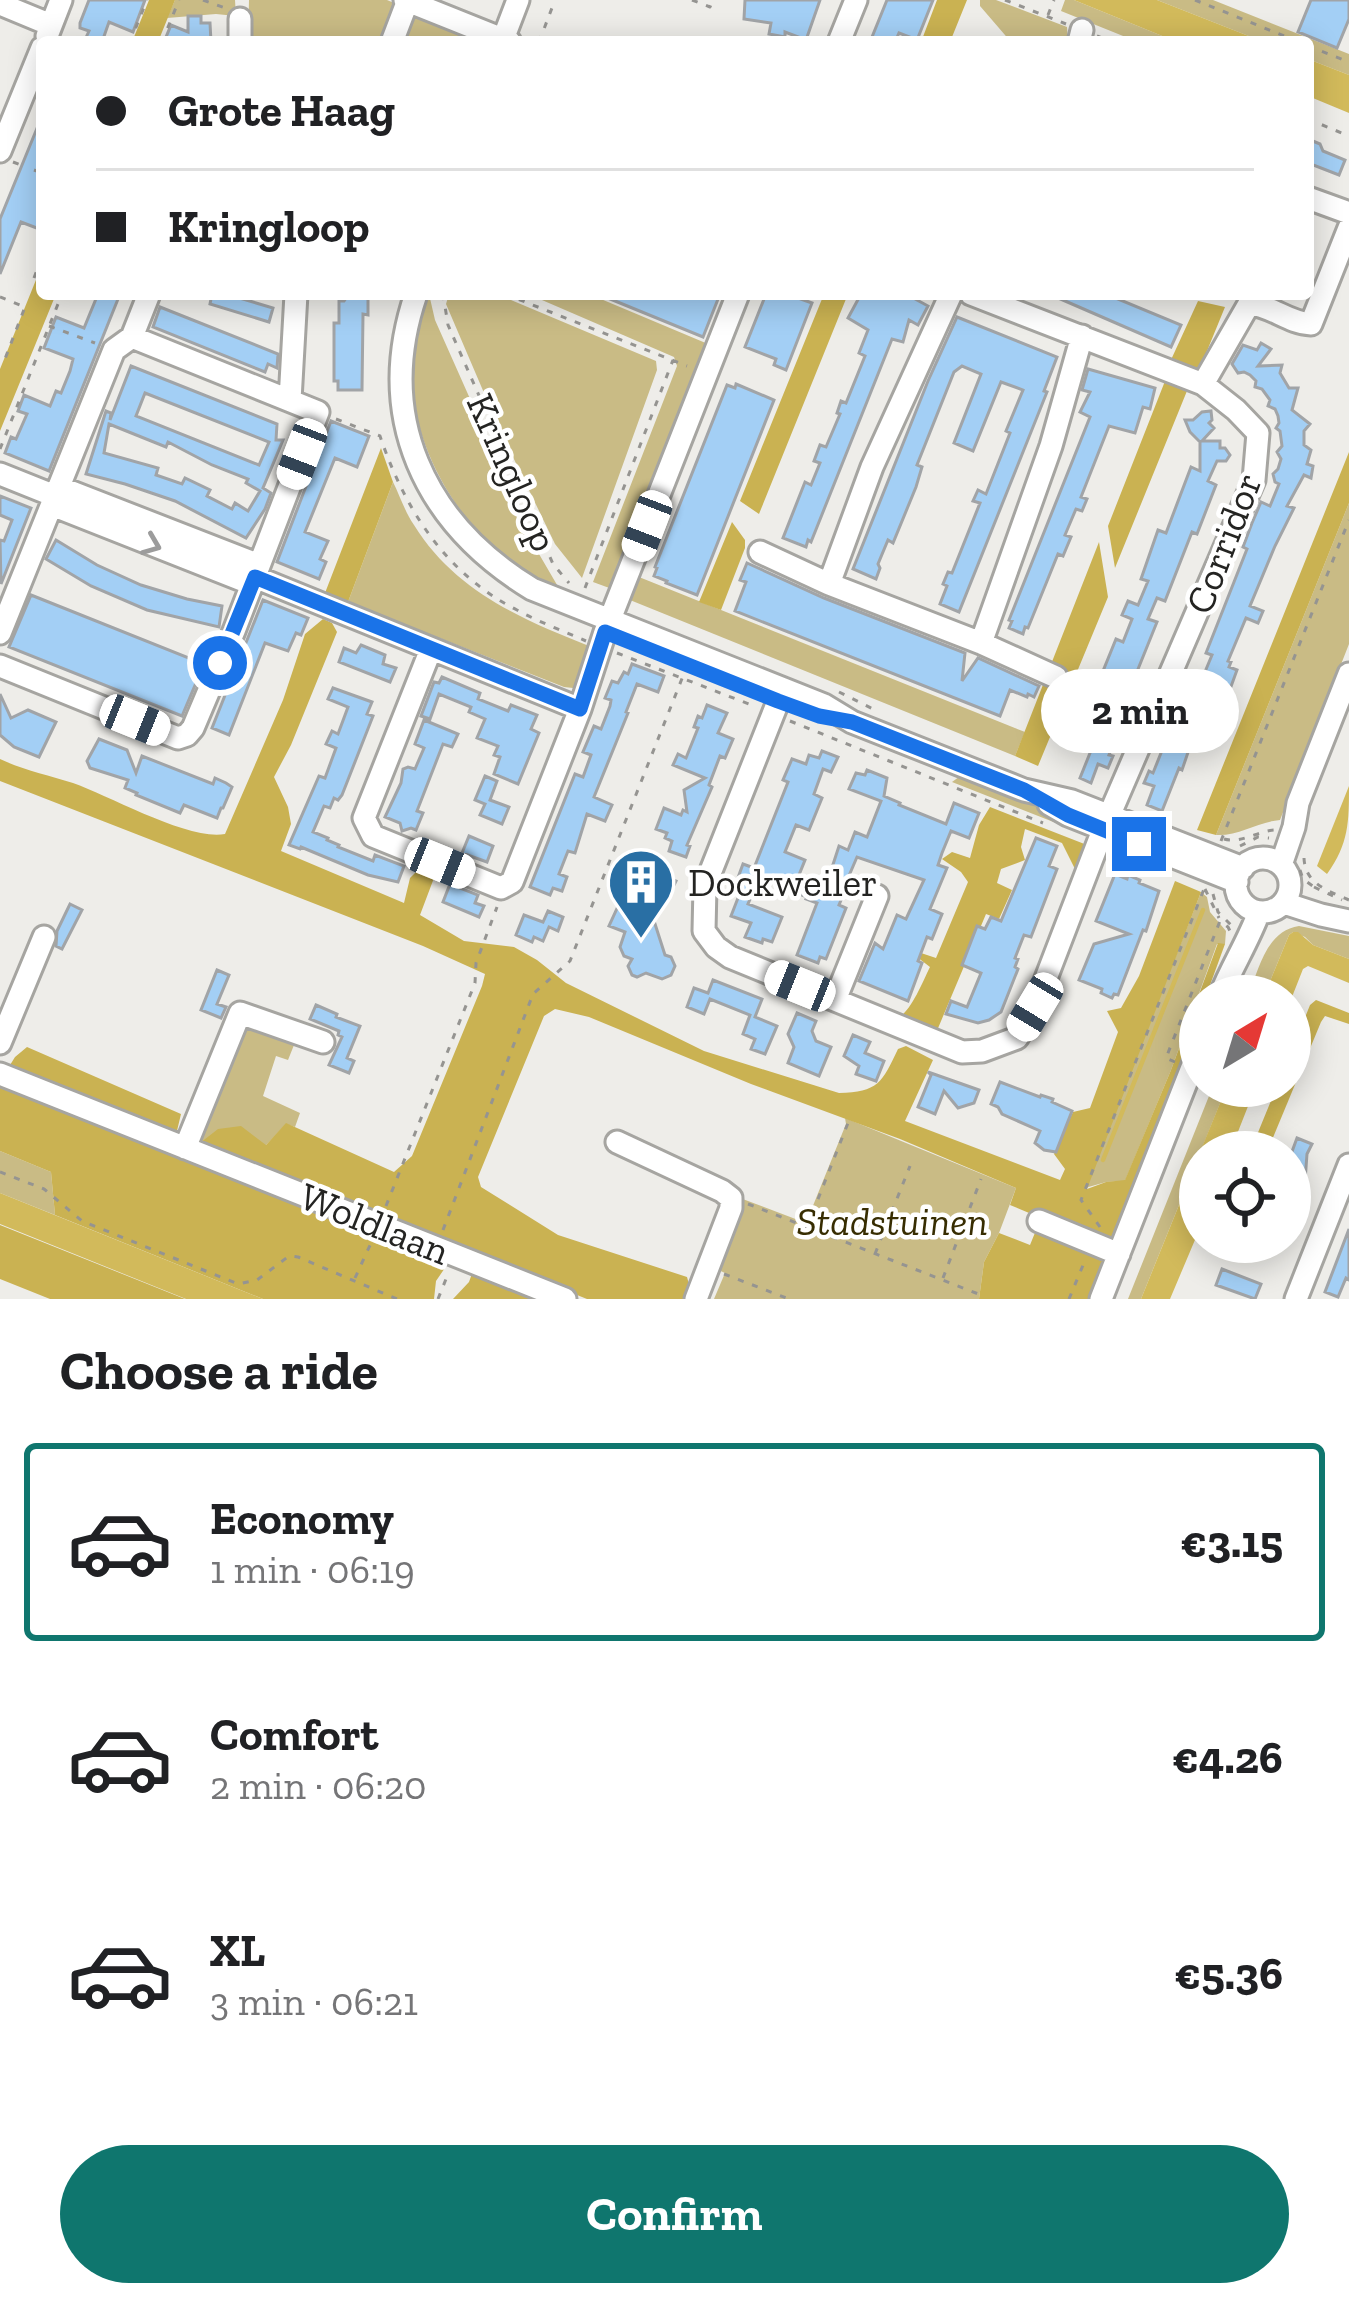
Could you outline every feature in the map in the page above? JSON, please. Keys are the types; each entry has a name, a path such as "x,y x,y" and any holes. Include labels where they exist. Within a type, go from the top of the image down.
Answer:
{"street":[{"path":"47,36 61,0"},
{"path":"394,36 407,0 496,36"},
{"path":"509,36 518,0"},
{"path":"511,36 533,0"},
{"path":"841,36 856,0"},
{"path":"0,4 43,36"},
{"path":"240,19 240,36"},
{"path":"0,151 36,63"},
{"path":"1314,200 1349,213"},
{"path":"1203,384 1249,304 1310,324 1349,228"},
{"path":"0,632 55,496 145,300"},
{"path":"290,400 296,300"},
{"name":"Kringloop","path":"401,300 390,344 388,382 391,419 403,462 424,507 455,548 490,580 529,603 608,626 780,695 819,716 852,722 1024,790 1068,815 1106,823 1222,877"},
{"name":"Kringloop","path":"414,300 402,347 403,417 415,457 437,502 465,538 532,589 688,665 780,695"},
{"path":"431,649 364,818 373,836 501,888 512,882 736,300"},
{"path":"829,584 880,448 948,300"},
{"name":"Corridor","path":"993,300 1203,384 1258,433 1254,480 1106,823"},
{"path":"981,643 1051,446 1082,336"},
{"path":"0,666 178,738 187,736 318,412 123,344"},
{"path":"0,474 580,709"},
{"path":"760,552 1056,677"},
{"path":"1274,854 1290,879 1287,895 1277,909 1252,909 1222,877 1274,854 1294,827 1298,803 1349,674"},
{"path":"780,695 705,886 704,932 730,957 962,1052 982,1051 1017,1038 1035,1007 1106,823"},
{"name":"Kringloop","path":"1106,823 1222,877"},
{"path":"1287,895 1321,915 1347,914"},
{"path":"835,1000 877,896"},
{"path":"1232,936 1245,948 1252,909"},
{"path":"1224,975 1232,936"},
{"path":"0,1043 44,937"},
{"path":"185,1148 240,1013 323,1042"},
{"name":"Woldlaan","path":"0,1074 565,1299"},
{"path":"1100,1299 1179,1100"},
{"path":"617,1142 731,1198 697,1299"},
{"path":"1296,1299 1349,1165"},
{"path":"1039,1221 1119,1253"}],"path":[{"path":"132,36 147,0"},
{"path":"164,36 179,0"},
{"path":"203,0 240,19"},
{"path":"540,36 555,0"},
{"path":"692,0 710,7 713,0"},
{"path":"1005,0 1080,36"},
{"path":"1196,0 1284,36"},
{"path":"1048,17 1053,3"},
{"path":"1314,48 1349,62"},
{"path":"1314,121 1349,136"},
{"path":"34,278 36,273"},
{"path":"0,297 26,307 3,364"},
{"path":"0,449 60,300"},
{"name":"Kringloop","path":"444,300 448,325 553,564 571,585 584,590 673,360"},
{"path":"520,300 707,374"},
{"path":"49,326 123,344"},
{"path":"1274,854 1258,837 1241,846 1219,844 1349,520"},
{"path":"438,1299 446,1252 533,994 570,961 688,665"},
{"path":"831,688 880,712"},
{"path":"1222,877 1213,890 1213,903 1232,936"},
{"path":"1222,877 1208,891 1214,911 1232,936"},
{"path":"1070,1299 1101,1226 1081,1200 1222,877"},
{"path":"1314,887 1347,914"},
{"path":"354,1281 475,983 476,962 502,898 501,888"},
{"path":"1175,1062 1166,1058 1232,936"},
{"path":"807,1227 848,1124"},
{"path":"875,1254 910,1166"},
{"path":"0,1172 44,1189 82,1221 238,1284 257,1280 289,1256 397,1299"},
{"path":"942,1280 982,1179"},
{"path":"731,1198 981,1295"},
{"path":"708,1268 789,1299"}],"green space":[{"path":"175,0 235,0 236,16 167,18"},
{"path":"249,0 387,0 399,5 387,36 248,36"},
{"path":"980,0 996,0 1067,27 1068,36 1006,36"},
{"path":"1065,0 1074,0 1162,36 1123,36 1061,11"},
{"path":"1157,0 1213,0 1304,36 1249,36"},
{"path":"414,11 478,36 404,36"},
{"path":"1314,40 1349,54 1349,75 1314,61"},
{"path":"430,300 435,320 539,554 560,590 496,550 475,529 440,478 427,450 412,390 416,329"},
{"path":"447,300 511,300 656,361 657,370 582,578 555,544"},
{"path":"542,300 603,300 708,344 612,589 593,582 677,366 674,357"},
{"path":"393,482 431,548 469,585 515,613 589,646 573,688 348,602"},
{"path":"1349,503 1349,644 1280,820 1216,835"},
{"path":"634,575 1025,732 1015,756 625,598"},
{"path":"963,774 1091,830 1089,836 952,782"},
{"path":"1201,892 1226,931 1225,944 1217,944 1206,975 1179,975 1179,1048 1125,1181 1085,1188"},
{"path":"1299,926 1349,936 1349,959 1293,932 1273,975 1256,975 1271,943"},
{"path":"244,1020 296,1040 288,1060 276,1056 263,1096 300,1113 295,1127 286,1124 266,1145 192,1143"},
{"path":"1205,1107 1219,1107 1209,1131 1195,1131"},
{"name":"Stadstuinen","path":"845,1118 1016,1188 984,1262 979,1299 714,1299 725,1273 712,1267 740,1198 806,1223"},
{"path":"0,1151 51,1172 55,1215 0,1193"},
{"path":"1179,1171 1179,1205 1141,1299 1128,1299"}],"shaded area":[{"path":"149,0 175,0 160,36 134,36"},
{"path":"937,0 967,0 952,36 923,36"},
{"path":"1074,0 1157,0 1249,36 1162,36"},
{"path":"1314,61 1349,75 1349,113 1314,98"},
{"path":"36,280 36,300 54,300 0,431 0,369"},
{"path":"822,300 846,300 759,514 740,501"},
{"path":"1198,301 1225,307 1198,373 1170,362"},
{"path":"1167,376 1189,386 1115,568 1108,526"},
{"path":"381,448 393,482 348,602 325,593"},
{"path":"1349,452 1349,503 1216,835 1197,830"},
{"path":"732,522 745,548 721,610 699,602"},
{"path":"1099,542 1108,597 1038,766 1015,756"},
{"path":"323,619 337,632 274,777 291,824 281,851 404,903 410,878 426,862 437,870 420,915 464,941 514,947 566,983 704,1051 839,1093 871,1088 888,1070 898,1049 906,1046 933,1060 905,1121 1060,1180 1065,1169 1054,1154 1073,1112 1090,1108 1118,1032 1107,1011 1121,1008 1139,976 1175,881 1201,892 1087,1189 1125,1180 1179,1048 1179,1068 1092,1299 979,1299 984,1262 999,1233 1030,1245 1041,1218 1010,1205 1016,1188 589,1017 555,1009 544,1016 478,1177 481,1187 558,1235 687,1277 690,1299 587,1299 200,1143 218,1129 241,1126 266,1145 286,1123 394,1172 412,1156 485,974 0,781 0,759 191,831 225,834 283,700 305,634"},
{"path":"1349,786 1346,832 1327,874 1317,866"},
{"path":"990,807 1087,845 1077,873 1062,843 1025,829 1021,847 1025,860 1001,869 997,883 1012,890 999,919 986,914 936,1033 899,1018 930,967 917,957 918,952 936,958 968,882 942,859 952,852 970,858 979,825"},
{"path":"1298,932 1313,945 1349,959 1349,983 1308,966 1301,975 1273,975 1289,935"},
{"path":"1218,943 1225,944 1214,975 1206,975"},
{"path":"1316,1000 1349,1013 1349,1024 1325,1016 1311,1046 1311,1004"},
{"path":"27,1047 181,1114 176,1135 7,1070"},
{"path":"0,1077 451,1259 436,1281 434,1299 263,1299 55,1215 51,1172 0,1151"},
{"path":"1218,1107 1248,1107 1238,1131 1209,1131"},
{"path":"1268,1107 1286,1107 1276,1131 1259,1131"},
{"path":"0,1193 263,1299 186,1299 0,1224"},
{"path":"1179,1205 1179,1263 1185,1263 1170,1299 1141,1299"},
{"path":"0,1225 185,1299 50,1299 0,1279"},
{"path":"474,1268 553,1299 453,1299 469,1282"}],"building":[{"path":"89,0 145,0 133,32 109,22 104,36 87,36 89,31 80,28"},
{"path":"745,0 820,0 807,36 769,34 771,23 744,19"},
{"path":"887,0 933,0 919,36 872,36"},
{"path":"1311,0 1349,0 1349,19 1337,48 1298,32"},
{"path":"188,16 201,16 201,23 210,23 211,36 166,36 171,25 188,32"},
{"path":"36,131 36,228 21,222 0,274 0,219"},
{"path":"1314,142 1345,160 1339,175 1314,165"},
{"path":"96,300 118,300 49,471 5,453 27,414 18,411 24,395 50,406 70,371 73,359 44,348 56,317 84,328"},
{"path":"211,300 246,300 273,308 269,322 210,304"},
{"path":"368,300 368,315 363,314 362,390 338,390 338,381 334,381 334,323 339,323 339,301"},
{"path":"613,300 718,300 703,337"},
{"path":"764,300 812,303 786,370 774,365 776,359 745,347"},
{"path":"858,300 917,300 928,306 918,325 909,320 903,342 892,339 806,547 783,538 805,482 811,485 820,463 814,461 820,445 826,447 841,401 846,403 865,356 859,353 868,330 848,318"},
{"path":"1063,300 1121,300 1181,325 1171,347"},
{"path":"160,307 278,354 277,368 268,364 265,372 153,327"},
{"path":"957,317 1057,357 959,612 940,604 947,586 943,584 948,572 952,573 980,503 973,501 978,490 986,494 1023,390 1001,382 973,451 954,443 981,374 962,366 954,372 917,465 922,467 916,487 893,543 888,540 876,579 853,569"},
{"path":"1261,343 1271,349 1258,366 1282,365 1280,373 1289,388 1298,388 1292,410 1310,424 1304,431 1304,445 1311,450 1307,464 1313,466 1311,478 1304,475 1287,506 1294,508 1250,606 1263,611 1258,623 1246,618 1228,661 1237,670 1229,692 1221,689 1206,719 1200,717 1162,811 1147,805 1154,786 1144,783 1165,743 1168,745 1196,676 1202,679 1212,655 1206,653 1247,549 1243,547 1252,523 1261,502 1270,506 1279,484 1273,474 1281,459 1278,416 1262,389 1255,387 1256,381 1238,373 1232,364 1243,345 1257,350"},
{"path":"131,366 277,424 276,440 283,440 263,488 271,493 246,538 175,501 86,474 106,411 111,413 110,420","holes":["145,393 269,442 259,465 136,416","109,424 166,447 168,442 248,479 246,483 260,491 248,511 235,503 232,509 207,496 210,490 185,478 182,484 156,475 158,468 104,453"]},
{"path":"1088,369 1155,388 1150,409 1143,407 1135,433 1109,426 1081,497 1087,499 1082,511 1076,509 1065,535 1071,537 1063,556 1058,554 1023,634 1009,628 1009,620 1090,417 1080,412 1090,392 1082,390"},
{"path":"736,384 774,400 697,595 654,576 655,567 727,385 735,388"},
{"path":"1211,411 1209,423 1214,428 1202,441 1220,441 1220,448 1230,455 1226,461 1217,461 1208,481 1216,485 1197,534 1192,532 1165,601 1157,598 1148,619 1157,622 1130,689 1134,691 1109,755 1113,756 1108,768 1098,764 1091,783 1080,778 1107,699 1103,698 1107,688 1099,685 1101,676 1116,639 1123,642 1132,619 1122,615 1128,601 1138,605 1148,581 1141,579 1158,530 1166,533 1191,467 1200,471 1200,442 1185,420"},
{"path":"331,421 369,436 357,467 335,458 305,532 328,541 320,559 326,562 319,579 277,562"},
{"path":"0,496 31,508 1,584 0,540 4,541 12,520 0,515"},
{"path":"56,540 141,585 222,606 219,627 147,610 91,586 46,559"},
{"path":"747,563 965,653 962,681 978,658 1039,686 1034,697 1010,690 1000,716 735,611 746,582 740,580"},
{"path":"31,595 204,664 182,716 9,647"},
{"path":"263,600 308,618 288,651 265,643 229,735 212,728"},
{"path":"361,645 385,655 383,664 396,668 390,682 339,662 344,648 356,653"},
{"path":"632,664 664,676 658,692 637,684 594,797 612,805 605,821 587,814 575,853 568,851 559,874 567,877 562,891 553,888 550,895 530,887 575,774 583,777 591,755 583,752 594,726 601,729 610,706 611,700 605,698 612,681 618,683"},
{"path":"442,677 508,711 511,705 537,715 531,729 539,733 518,784 494,774 498,746 477,738 485,719 469,712 471,707 439,694 430,719 421,716 434,682"},
{"path":"333,688 372,702 367,714 373,716 342,795 334,798 330,808 324,806 313,832 373,861 375,855 404,866 398,882 289,845 319,776 325,778 336,748 326,744 332,731 338,734 348,707 328,699"},
{"path":"0,694 11,718 28,710 56,722 39,757 0,735"},
{"path":"707,705 727,713 718,733 733,739 725,758 720,756 686,857 669,851 672,841 656,829 664,808 681,815 687,812 684,790 705,778 673,765 678,754 686,758 698,716 702,718"},
{"path":"424,720 458,734 452,747 443,744 417,811 423,813 416,830 402,831 400,823 385,817 403,769 415,769 424,748 415,744"},
{"path":"99,739 127,750 136,773 142,756 232,787 217,818 184,805 180,813 136,795 125,788 128,780 90,768 87,761"},
{"path":"822,751 838,757 831,772 823,769 814,794 822,798 809,830 796,825 785,852 805,860 799,875 826,886 839,846 848,850 855,832 867,837 881,801 849,789 856,773 865,775 867,770 887,778 884,796 946,824 954,803 979,813 969,838 951,831 942,853 938,865 947,868 930,909 942,914 932,939 927,937 908,1001 859,981 875,943 883,949 897,915 906,919 924,880 857,857 839,905 846,908 826,959 820,957 818,963 797,955 817,903 807,897 759,878 748,904 782,917 772,942 745,937 751,923 731,916 743,885 736,883 743,864 754,868 788,782 783,780 792,759 806,764 809,755 819,758"},
{"path":"485,776 497,781 490,800 509,807 502,824 480,815 485,804 475,800"},
{"path":"469,836 493,846 487,862 462,853"},
{"path":"1036,838 1057,846 1049,866 1057,869 1031,937 1024,935 1015,958 1018,969 1001,1012 978,1023 946,1014 951,1001 967,1007 981,973 962,965 977,926 985,929 991,917 1001,921"},
{"path":"637,852 658,861 654,872 676,881 664,906 647,899 665,955 675,966 662,979 646,973 632,975 628,966 632,959 620,947 625,932 609,926"},
{"path":"1115,874 1127,879 1128,875 1159,891 1118,995 1112,998 1079,980 1094,944 1129,934 1096,921"},
{"path":"450,884 478,895 475,903 484,906 479,917 443,902"},
{"path":"70,904 82,910 62,949 56,946 57,931"},
{"path":"548,911 563,917 558,931 549,927 543,941 516,935 524,915 543,922"},
{"path":"217,970 229,975 217,1004 226,1007 221,1018 201,1010"},
{"path":"713,980 762,999 755,1017 777,1026 765,1054 751,1049 755,1039 743,1034 750,1015 710,999 704,1014 687,1007 694,988 708,993"},
{"path":"316,1005 360,1026 347,1058 354,1061 349,1073 329,1065 342,1037 339,1031 310,1019"},
{"path":"797,1013 816,1021 812,1031 816,1041 831,1047 819,1076 788,1063 794,1047 788,1034"},
{"path":"853,1035 870,1042 865,1053 884,1061 876,1081 856,1074 859,1066 844,1056"},
{"path":"928,1072 979,1090 974,1103 958,1108 944,1091 935,1114 918,1107 931,1075"},
{"path":"1000,1082 1053,1099 1072,1111 1056,1152 1035,1143 1040,1131 991,1104"},
{"path":"1349,1229 1349,1280 1346,1278 1338,1297 1325,1292"},
{"path":"1222,1269 1261,1284 1255,1299 1216,1285"}],"waterway":[{"path":"1103,1160 1203,910"}],"place":[{"name":"Dockweiler","path":"641,941"}],"route":[{"path":"220,663 255,577 580,709 605,632 1024,790 1068,815 1139,844"}]}
